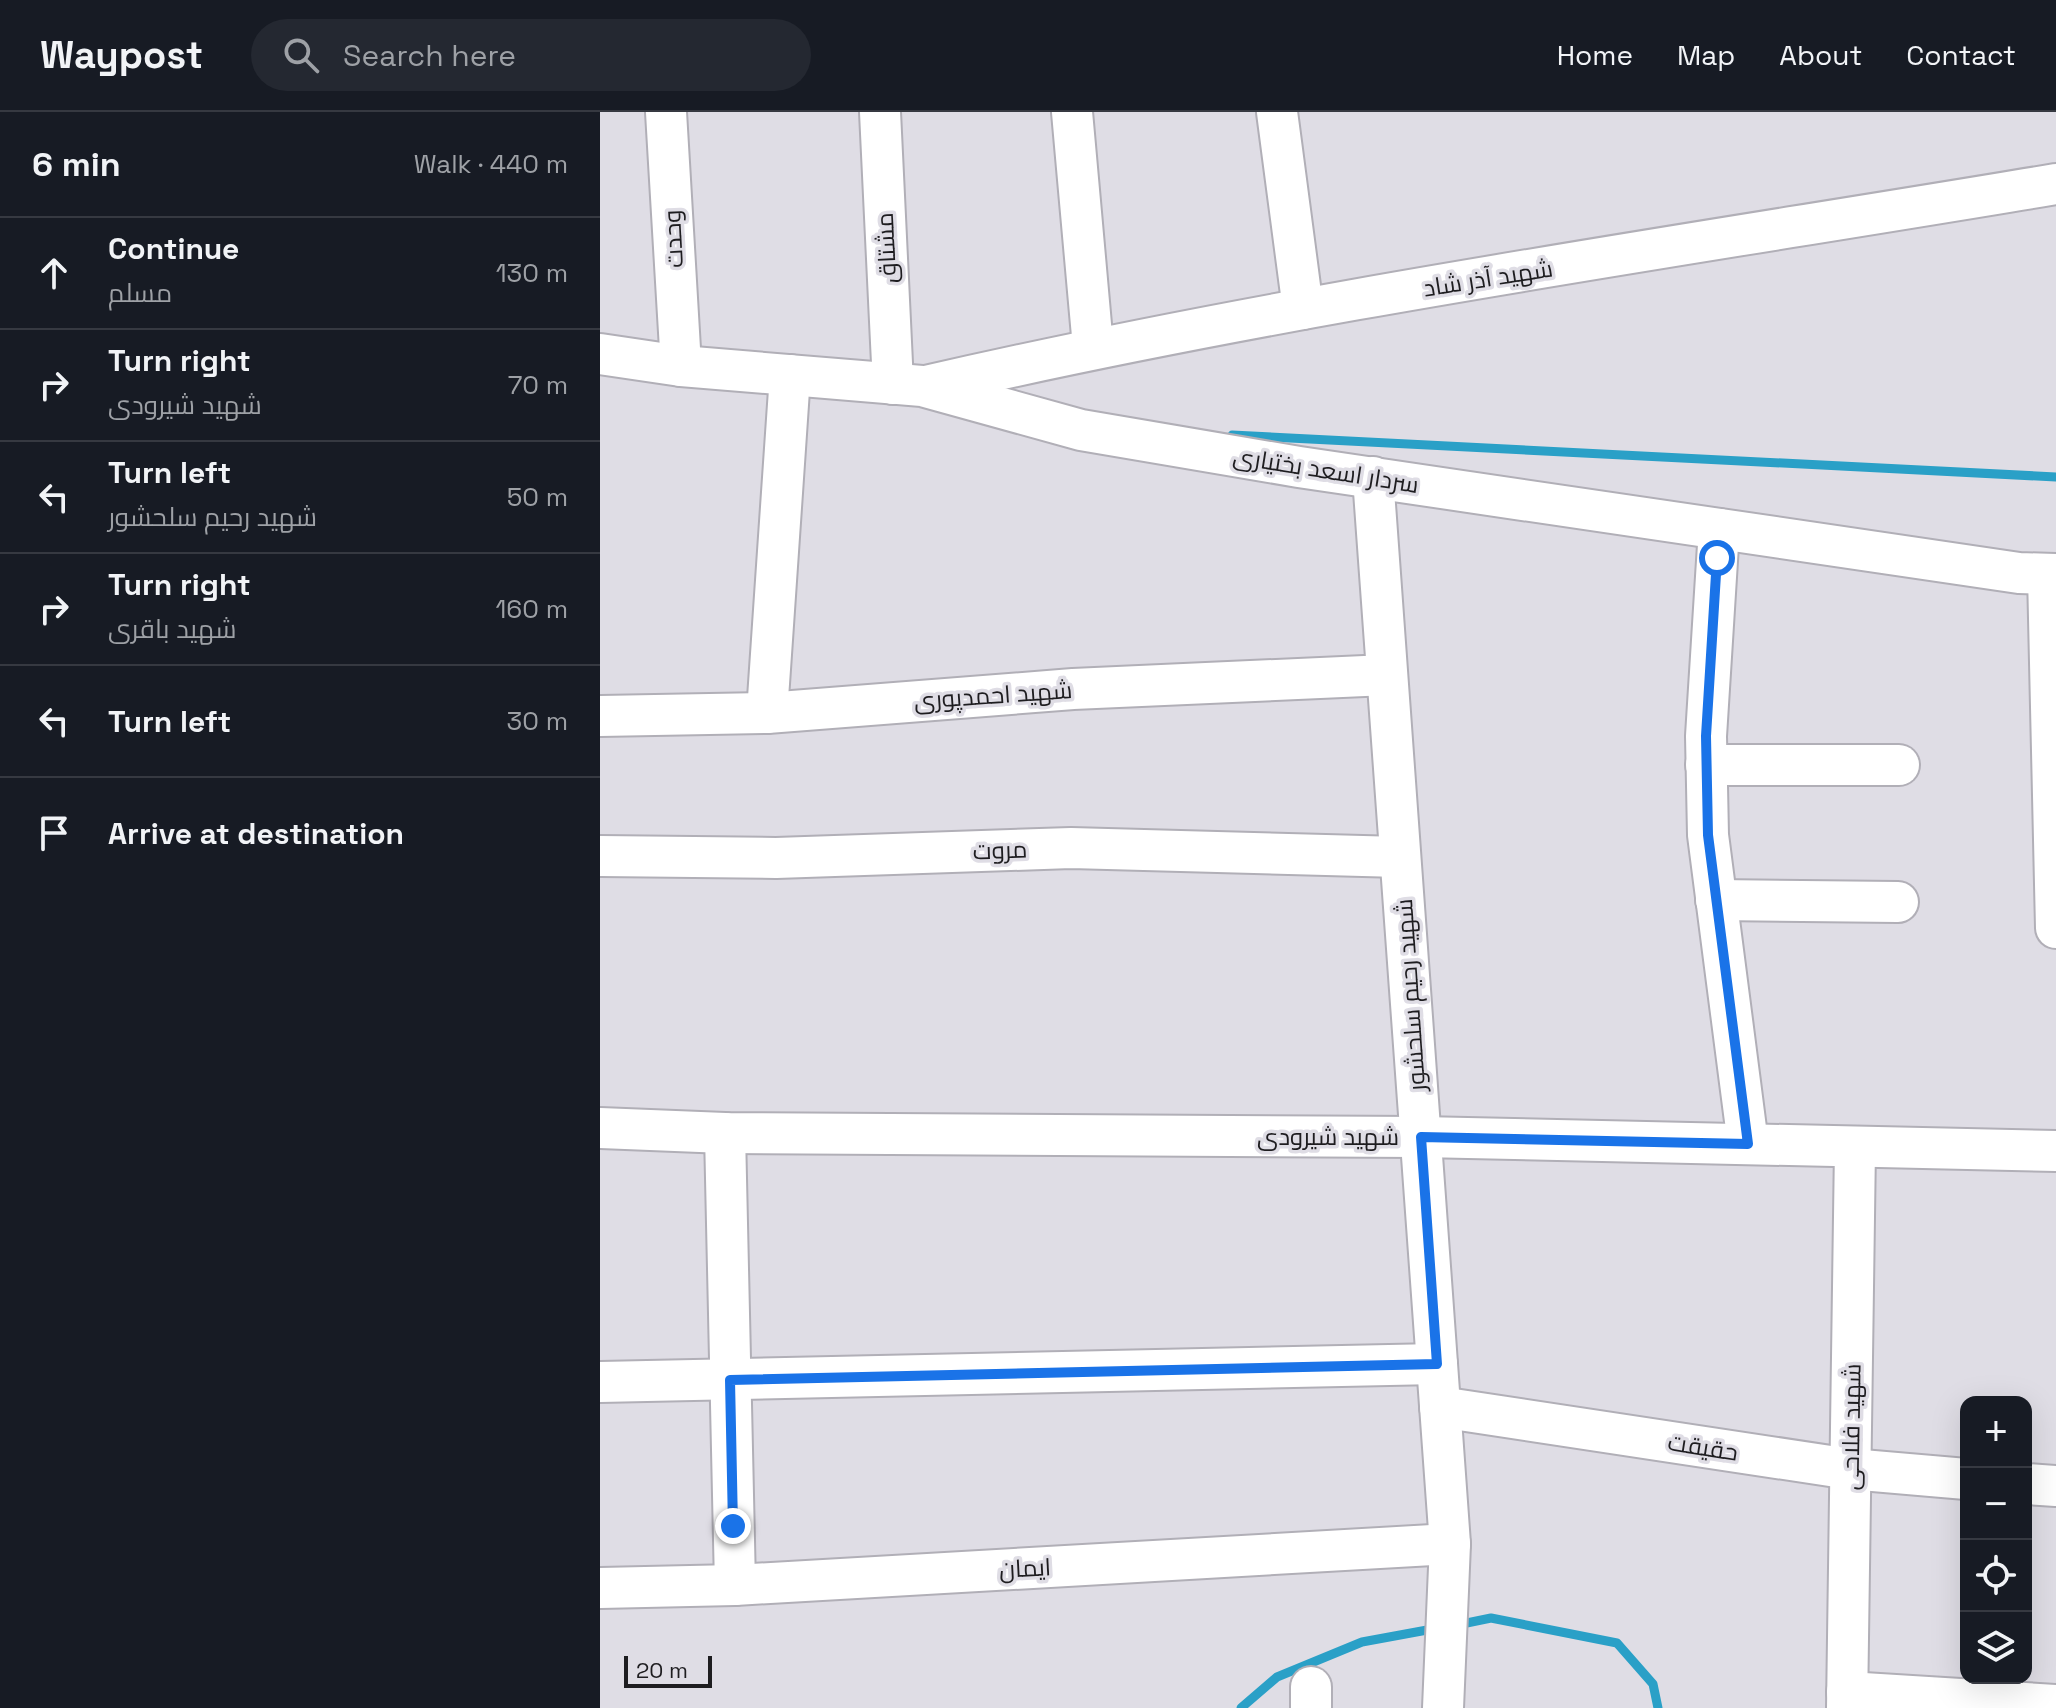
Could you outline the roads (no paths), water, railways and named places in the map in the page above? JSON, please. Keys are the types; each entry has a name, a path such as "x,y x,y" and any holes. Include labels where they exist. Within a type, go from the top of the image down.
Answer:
{"street":[{"name":"وحدت","path":"666,112 681,366"},
{"name":"مشتاق","path":"880,112 908,385"},
{"path":"1072,112 1093,347"},
{"path":"1277,112 1303,309"},
{"name":"شهید آذر شاد","path":"908,385 1303,309 2056,184"},
{"name":"سردار اسعد بختیاری","path":"600,354 681,366 908,385 1081,430 1719,529 2019,573 2052,574"},
{"path":"767,713 790,375"},
{"name":"شهید رحیم سلحشور","path":"1373,477 1450,1544 1443,1708"},
{"path":"1719,529 1706,765 1708,835 1748,1144"},
{"path":"2052,574 2056,928"},
{"name":"شهید احمدپوری","path":"600,716 767,713 1073,689 1387,675"},
{"path":"1706,765 1899,765"},
{"name":"مروت","path":"600,856 776,858 1071,848 1400,857"},
{"path":"1716,900 1898,902"},
{"name":"شهید شیرودی","path":"600,1128 725,1133 1421,1137 2056,1151"},
{"path":"725,1133 735,1585"},
{"name":"شهید فلاحی","path":"1847,1700 1855,1147"},
{"path":"600,1382 1437,1364"},
{"name":"حقیقت","path":"1440,1407 1850,1469 1960,1478"},
{"path":"2032,1484 2056,1486"},
{"name":"ایمان","path":"600,1588 735,1585 1450,1544"},
{"path":"1847,1700 2056,1705"}],"waterway":[{"path":"1232,435 2056,477"},
{"path":"1457,1625 1491,1618 1617,1643 1653,1684 1658,1708"},
{"path":"1241,1708 1277,1677 1362,1642 1438,1628"}]}
